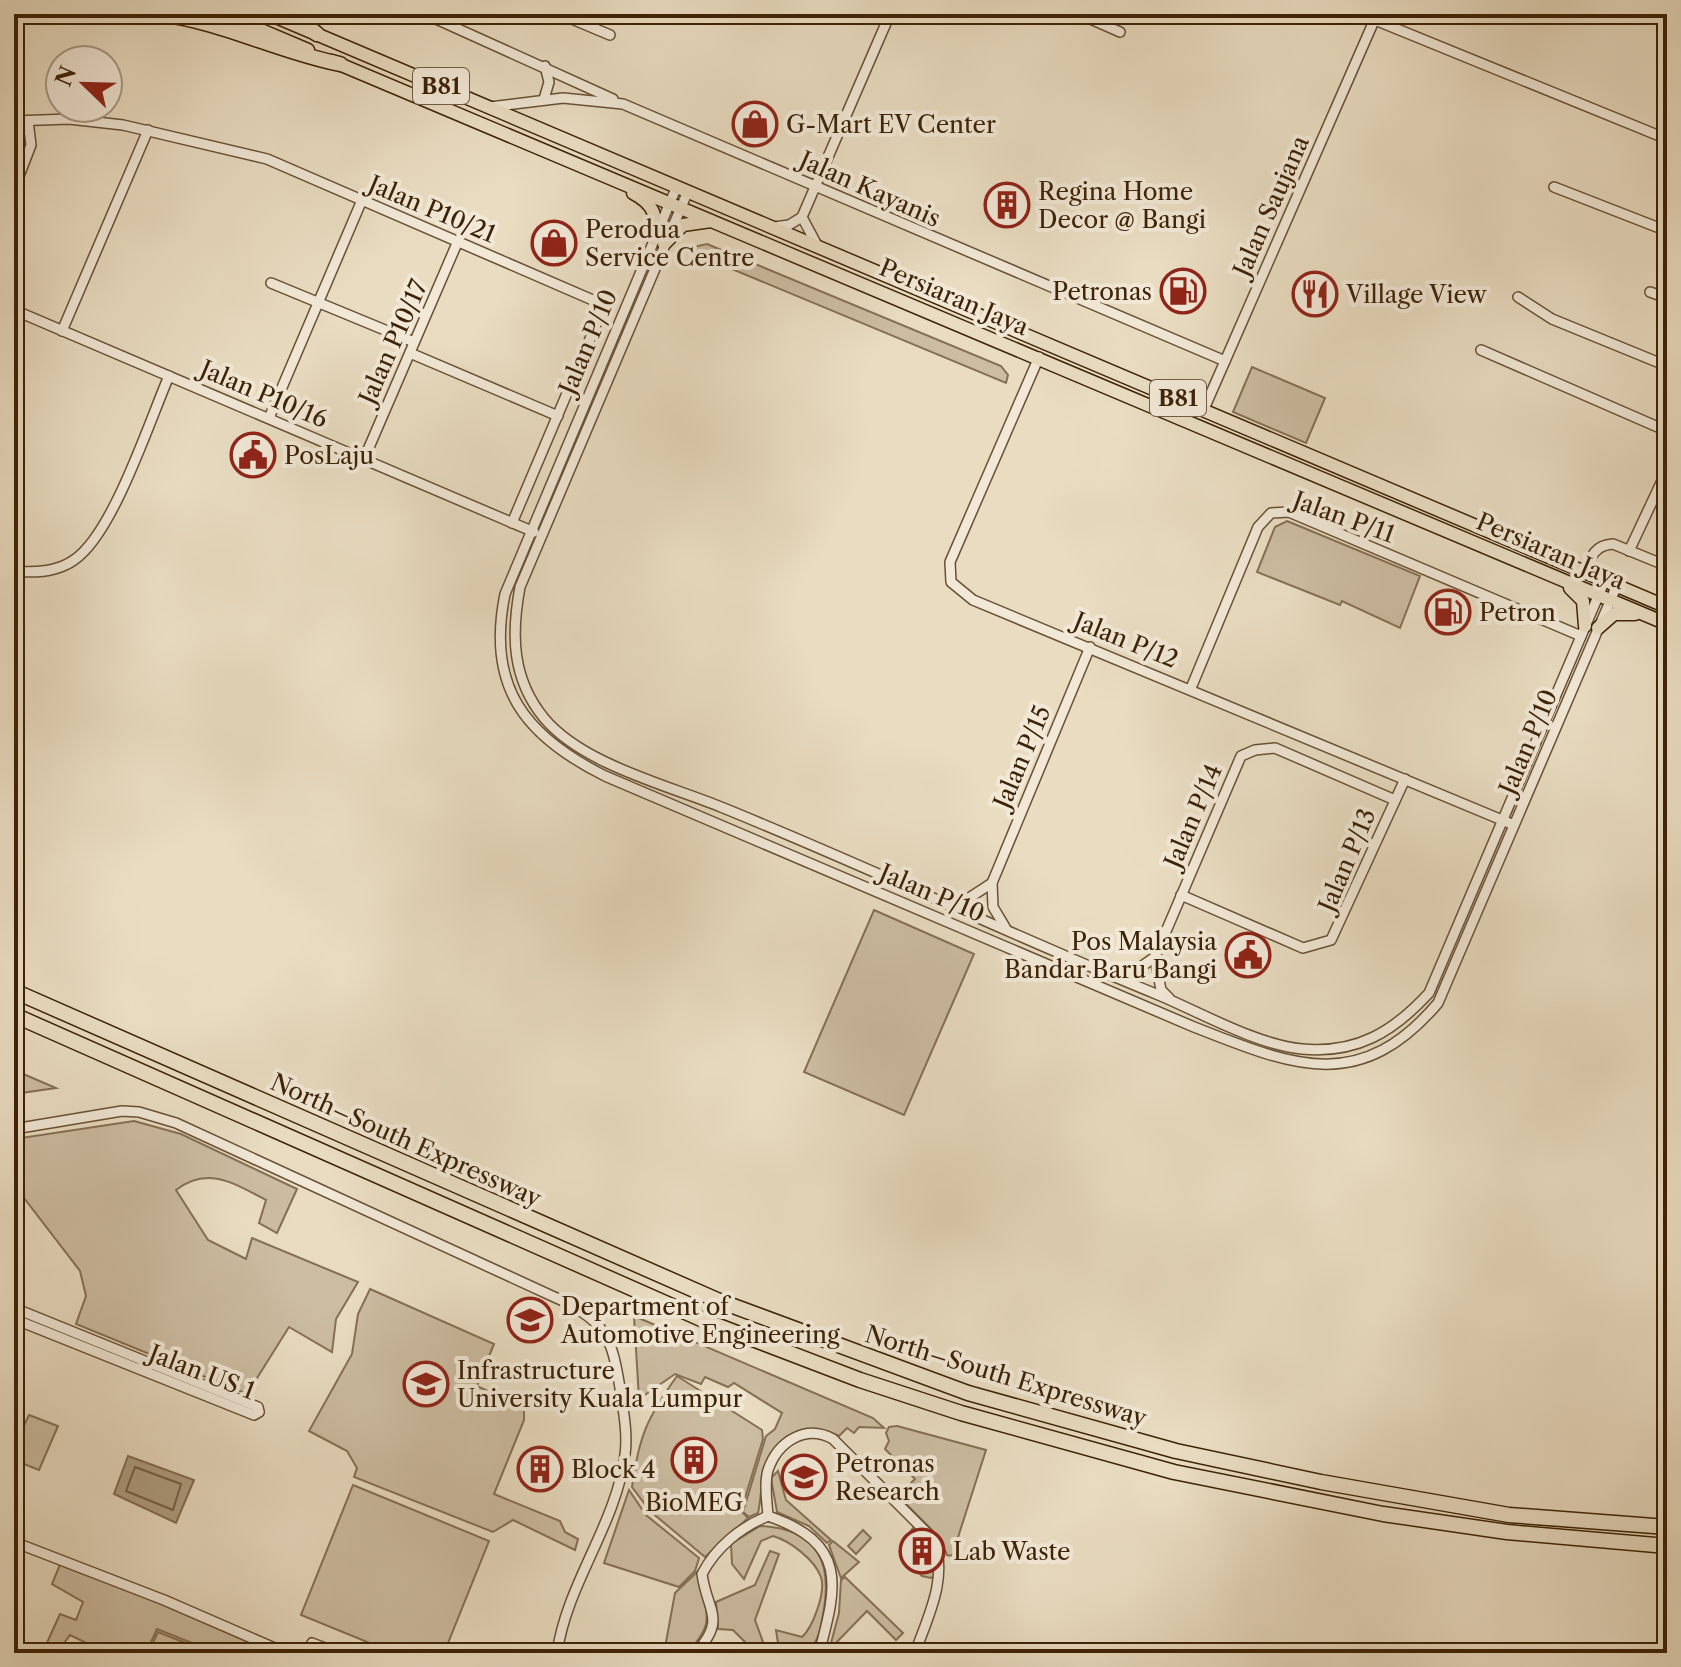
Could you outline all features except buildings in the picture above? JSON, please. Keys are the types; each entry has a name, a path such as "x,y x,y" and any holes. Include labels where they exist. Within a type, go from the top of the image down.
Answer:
{"highway":[{"path":"161,14 217,26 314,59 340,64"},
{"path":"292,14 317,34"},
{"name":"North–South Expressway","path":"14,991 717,1300 968,1393 1176,1451 1321,1482 1509,1515 1667,1527"},
{"name":"North–South Expressway","path":"14,1015 708,1322 860,1380 961,1413 1174,1472 1383,1514 1507,1532 1667,1546"}],"main road":[{"name":"Persiaran Jaya","path":"223,14 1667,624"},
{"name":"Persiaran Jaya","path":"269,14 1667,607"},
{"path":"565,159 645,199 656,216 659,242 689,222 722,223"},
{"path":"1557,577 1583,601 1588,630 1614,614 1646,615"}],"street":[{"path":"425,14 623,104"},
{"path":"560,14 610,35"},
{"path":"774,227 789,225 802,217 890,14"},
{"path":"1079,14 1120,32"},
{"name":"Jalan Saujana","path":"1204,409 1376,17 1667,139"},
{"path":"544,99 549,82 545,66"},
{"name":"Jalan Kayanis","path":"490,107 544,99 581,98 623,104 1225,361"},
{"name":"Jalan P10/21","path":"14,121 69,119 148,130 267,159 601,306 512,523"},
{"path":"14,189 31,145 28,121"},
{"path":"62,331 148,130"},
{"path":"1554,187 1667,231"},
{"name":"Jalan P/10","path":"682,188 529,530 505,594 501,645 507,678 518,707 535,730 563,755 605,776 1280,1060 1314,1066 1341,1064 1398,1041 1438,1003 1514,825 1588,630"},
{"path":"269,418 362,200"},
{"path":"802,217 817,245"},
{"name":"Jalan P10/17","path":"364,459 458,241"},
{"name":"Jalan P/10","path":"659,242 520,587 513,625 515,657 526,691 545,718 571,744 1005,927 1113,977 1282,1046 1337,1049 1367,1042 1392,1029 1429,993 1503,820 1611,583"},
{"path":"271,283 414,342"},
{"path":"1650,292 1667,298"},
{"path":"1518,297 1552,319 1667,366"},
{"name":"Jalan P10/16","path":"14,310 541,535"},
{"path":"1481,350 1667,431"},
{"path":"410,353 558,416"},
{"name":"Jalan P/12","path":"1039,357 950,562 951,582 973,600 1191,688 1514,825"},
{"path":"14,571 52,569 73,561 101,532 169,376"},
{"path":"1629,551 1667,470"},
{"name":"Jalan P/11","path":"1191,688 1258,527 1271,513 1289,512 1588,630"},
{"path":"1585,572 1598,548 1613,544 1667,566"},
{"name":"Jalan P/15","path":"992,883 1090,647"},
{"name":"Jalan P/14","path":"1155,957 1241,756 1255,750 1275,748 1395,800"},
{"name":"Jalan P/13","path":"1181,895 1303,948 1331,940 1405,779"},
{"path":"942,901 969,898 992,883"},
{"path":"992,883 993,907 1005,927"},
{"path":"1113,977 1128,976 1155,957 1161,990 1173,1002"},
{"path":"14,1129 122,1111 139,1112 176,1123 563,1301 599,1322 613,1350 618,1375 625,1455 607,1513 566,1614 557,1653"},
{"name":"Jalan US 1","path":"14,1308 258,1407 259,1412 246,1412 14,1319"},
{"path":"768,1516 766,1482 775,1457 796,1435 807,1431 820,1432 833,1439 934,1540 941,1559 938,1583 915,1653"},
{"path":"696,1653 714,1627 715,1615 702,1574 708,1561 737,1532 768,1516"},
{"path":"768,1516 806,1532 820,1544 829,1561 833,1582 831,1609 819,1653"},
{"path":"14,1542 164,1600 286,1653"},
{"path":"306,1653 312,1643 338,1653"}],"shaded area":[{"path":"707,244 1001,366 1008,375 1006,383 684,249"},
{"path":"1252,367 1325,398 1306,443 1233,412"},
{"path":"1287,521 1420,576 1400,628 1342,601 1340,605 1257,572 1275,527"},
{"path":"874,910 974,954 904,1115 804,1072"},
{"path":"14,1070 56,1088 14,1094"},
{"path":"134,1121 181,1134 297,1189 277,1233 259,1223 266,1200 232,1183 199,1179 176,1190 208,1240 246,1259 252,1238 358,1282 336,1319 332,1352 289,1327 247,1394 76,1324 86,1296 80,1271 14,1185 14,1139"},
{"path":"370,1289 494,1344 477,1386 524,1408 524,1420 494,1494 560,1521 565,1532 578,1539 575,1550 513,1520 493,1532 354,1477 357,1468 347,1451 309,1431 352,1354 358,1314"},
{"path":"634,1316 873,1418 884,1428 859,1427 854,1433 847,1428 839,1436 806,1430 788,1436 767,1463 758,1513 749,1517 743,1512 766,1436 775,1429 782,1413 734,1383 728,1387 705,1377 701,1384 675,1374 639,1399"},
{"name":"BioMEG","path":"677,1376 762,1430 763,1439 741,1511 748,1518 705,1557 650,1511 632,1487 646,1428"},
{"path":"29,1415 58,1426 39,1470 14,1460 14,1446"},
{"path":"897,1426 986,1450 952,1556 947,1555 939,1537 898,1496 915,1479 885,1449 889,1441 886,1433 889,1427"},
{"path":"778,1471 786,1500 831,1540 827,1543 809,1526 777,1512 771,1478"},
{"path":"353,1485 489,1541 444,1653 394,1653 301,1615"},
{"path":"629,1490 646,1515 699,1558 695,1571 679,1587 604,1563"},
{"path":"760,1526 796,1534 808,1541 823,1564 826,1595 818,1637 810,1648 786,1649 778,1643 776,1630 802,1637 814,1618 822,1583 818,1570 807,1557 794,1546 773,1536 761,1541 744,1579 732,1564 731,1544"},
{"path":"914,1527 936,1550 934,1576 931,1578 922,1576 901,1554"},
{"path":"863,1530 871,1538 856,1554 848,1546"},
{"path":"833,1541 859,1562 841,1578 829,1545"},
{"path":"770,1551 779,1554 755,1620 767,1653 756,1653 733,1630 718,1629 716,1602 755,1585"},
{"path":"61,1562 279,1653 217,1653 157,1629 146,1653 107,1653 70,1635 57,1653 45,1647 60,1614 76,1620 83,1602 52,1584"},
{"path":"698,1571 707,1614 703,1631 687,1653 664,1653 675,1593"},
{"path":"845,1577 903,1633 896,1640 867,1611 834,1645 831,1643 839,1613 841,1580"},
{"path":"158,1632 211,1653 148,1653"}],"water":[{"path":"128,1456 194,1480 176,1523 114,1494"}],"place":[{"name":"G-Mart EV Center","path":"755,124"},
{"name":"Regina Home Decor @ Bangi","path":"1007,205"},
{"name":"Perodua Service Centre","path":"554,243"},
{"name":"Petronas","path":"1183,291"},
{"name":"Village View","path":"1315,294"},
{"name":"PosLaju","path":"253,455"},
{"name":"Petron","path":"1448,612"},
{"name":"Pos Malaysia Bandar Baru Bangi","path":"1248,955"},
{"name":"Department of Automotive Engineering","path":"530,1320"},
{"name":"Infrastructure University Kuala Lumpur","path":"426,1384"},
{"name":"BioMEG","path":"694,1460"},
{"name":"Block 4","path":"540,1469"},
{"name":"Petronas Research","path":"804,1477"},
{"name":"Lab Waste","path":"922,1551"}]}
